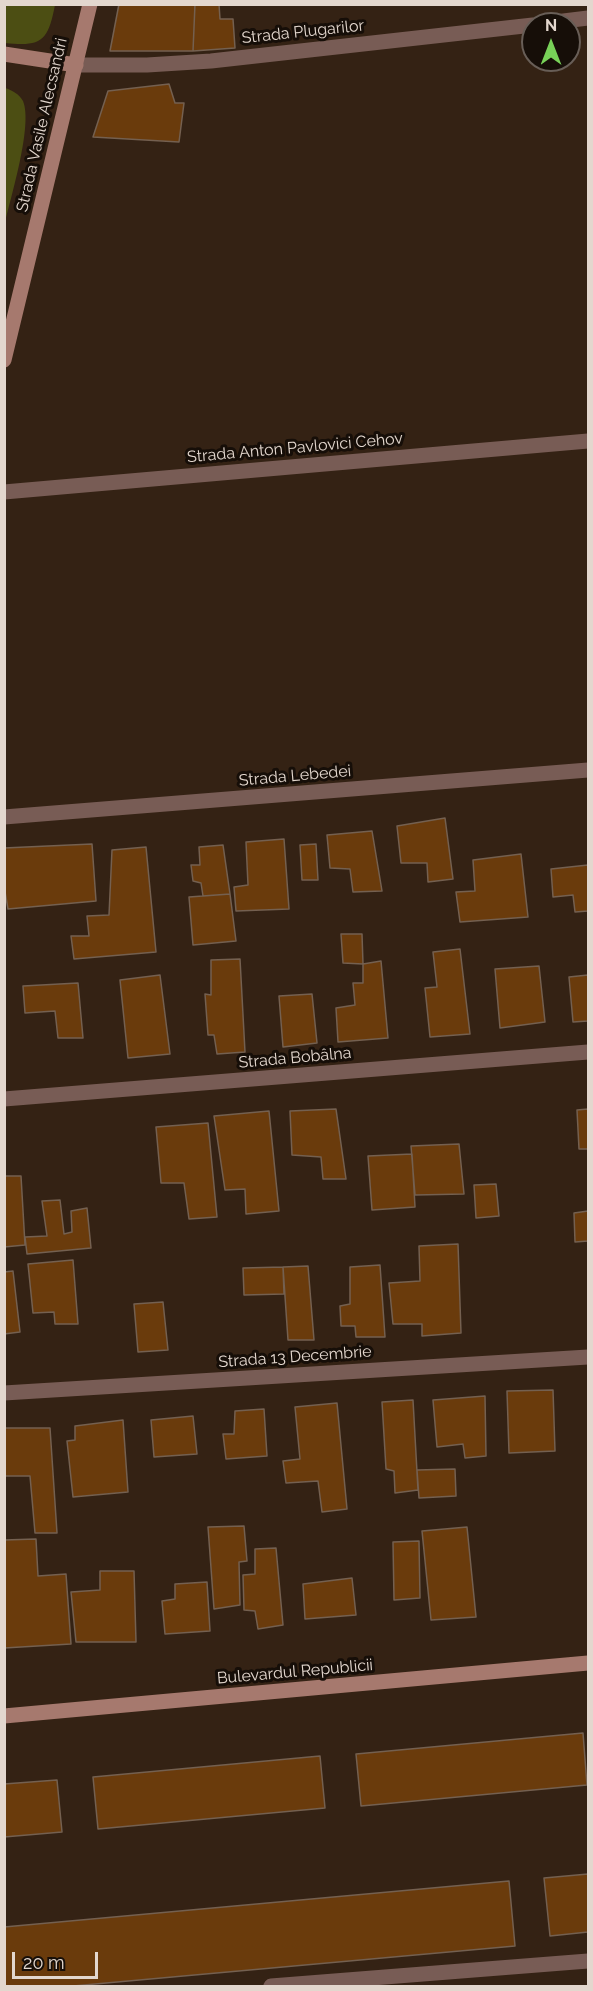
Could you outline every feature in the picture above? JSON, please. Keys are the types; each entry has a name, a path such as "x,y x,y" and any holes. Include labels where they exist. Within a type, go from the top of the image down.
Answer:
{"street":[{"name":"Strada Vasile Alecsandri","path":"4,360 90,4"},
{"name":"Strada Plugarilor","path":"76,65 147,65 211,60 521,26"},
{"path":"4,54 76,65"},
{"name":"Strada Anton Pavlovici Cehov","path":"4,492 588,441"},
{"name":"Strada Lebedei","path":"4,817 588,770"},
{"name":"Strada Bobâlna","path":"4,1099 588,1052"},
{"name":"Strada 13 Decembrie","path":"4,1393 588,1357"},
{"name":"Bulevardul Republicii","path":"4,1716 588,1663"},
{"path":"270,1986 588,1961"}],"shaded area":[{"path":"4,5 55,5 46,34 41,39 27,44 5,43"},
{"path":"5,88 15,93 23,101 25,126 16,179 5,223"}],"building":[{"path":"119,4 195,4 193,51 110,51"},
{"path":"195,4 219,4 220,19 233,19 235,48 193,51"},
{"path":"169,84 175,103 184,103 179,142 93,137 108,91"},
{"path":"445,818 453,879 428,882 427,863 401,863 397,826"},
{"path":"372,831 382,891 353,892 350,869 330,868 327,835"},
{"path":"284,839 289,909 236,911 234,887 248,885 246,842"},
{"path":"92,844 96,901 8,909 4,886 4,848"},
{"path":"316,844 318,880 302,880 300,845"},
{"path":"223,845 230,894 203,896 201,883 193,881 191,865 200,865 199,847"},
{"path":"146,847 156,952 74,959 71,936 89,936 87,916 109,915 112,850"},
{"path":"521,854 528,917 460,922 456,892 475,891 473,860"},
{"path":"588,865 588,911 575,912 573,895 553,897 551,869"},
{"path":"230,894 236,941 193,945 189,897"},
{"path":"341,934 362,934 363,964 343,963"},
{"path":"460,949 470,1034 430,1037 425,988 437,987 433,952"},
{"path":"240,959 245,1052 217,1054 214,1035 208,1035 205,994 211,995 211,960"},
{"path":"381,961 388,1038 338,1042 336,1008 355,1005 353,983 363,983 363,964"},
{"path":"539,966 545,1022 500,1028 495,969"},
{"path":"160,975 170,1054 128,1058 120,980"},
{"path":"588,975 588,1021 573,1022 569,977"},
{"path":"78,983 83,1038 58,1038 55,1011 25,1013 23,986"},
{"path":"312,994 317,1043 283,1047 279,996"},
{"path":"336,1109 346,1179 323,1179 321,1157 292,1155 290,1111"},
{"path":"588,1109 588,1149 579,1149 577,1110"},
{"path":"269,1111 279,1211 246,1214 245,1189 225,1190 214,1116"},
{"path":"208,1123 217,1217 189,1219 184,1183 161,1183 156,1127"},
{"path":"459,1144 464,1194 415,1195 411,1146"},
{"path":"412,1154 415,1207 372,1210 368,1156"},
{"path":"4,1176 21,1176 25,1245 4,1247"},
{"path":"496,1184 499,1216 476,1218 474,1185"},
{"path":"60,1200 64,1234 72,1232 71,1211 87,1208 91,1248 27,1254 25,1237 47,1236 42,1201"},
{"path":"588,1211 588,1241 575,1242 574,1213"},
{"path":"458,1244 461,1333 422,1336 422,1324 393,1324 389,1283 420,1281 419,1246"},
{"path":"73,1260 78,1324 55,1324 54,1312 33,1313 28,1264"},
{"path":"380,1265 385,1337 356,1337 355,1326 341,1326 340,1306 350,1304 350,1267"},
{"path":"308,1266 314,1340 288,1340 283,1267"},
{"path":"283,1267 284,1294 244,1295 243,1268"},
{"path":"13,1271 20,1332 4,1334 4,1272"},
{"path":"163,1302 168,1350 138,1352 134,1304"},
{"path":"553,1390 555,1451 509,1453 507,1391"},
{"path":"485,1396 486,1456 465,1458 463,1444 437,1447 433,1400"},
{"path":"413,1400 418,1490 395,1493 394,1471 386,1469 382,1402"},
{"path":"337,1403 347,1509 322,1512 318,1481 286,1483 283,1461 300,1459 295,1407"},
{"path":"264,1409 267,1456 226,1459 223,1434 234,1434 235,1411"},
{"path":"193,1416 197,1454 154,1457 151,1420"},
{"path":"123,1420 128,1492 73,1497 67,1441 75,1440 75,1426"},
{"path":"4,1428 50,1428 57,1533 35,1533 30,1476 5,1476"},
{"path":"455,1469 456,1496 419,1498 417,1470"},
{"path":"244,1526 247,1561 239,1562 240,1605 214,1609 208,1527"},
{"path":"467,1527 476,1617 431,1620 422,1531"},
{"path":"36,1539 38,1576 66,1574 71,1644 4,1648 4,1540"},
{"path":"419,1541 420,1598 394,1600 393,1542"},
{"path":"276,1548 283,1625 258,1629 255,1611 244,1610 243,1575 255,1574 255,1549"},
{"path":"100,1571 134,1571 136,1642 76,1642 71,1592 100,1590"},
{"path":"352,1578 356,1615 305,1619 303,1584"},
{"path":"207,1582 210,1631 165,1634 162,1601 175,1599 175,1584"},
{"path":"583,1733 587,1785 361,1806 356,1754"},
{"path":"320,1756 325,1808 98,1829 93,1777"},
{"path":"57,1780 62,1832 4,1837 4,1784"},
{"path":"588,1874 588,1932 550,1936 544,1878"},
{"path":"509,1881 515,1946 73,1986 4,1986 4,1927"}]}
